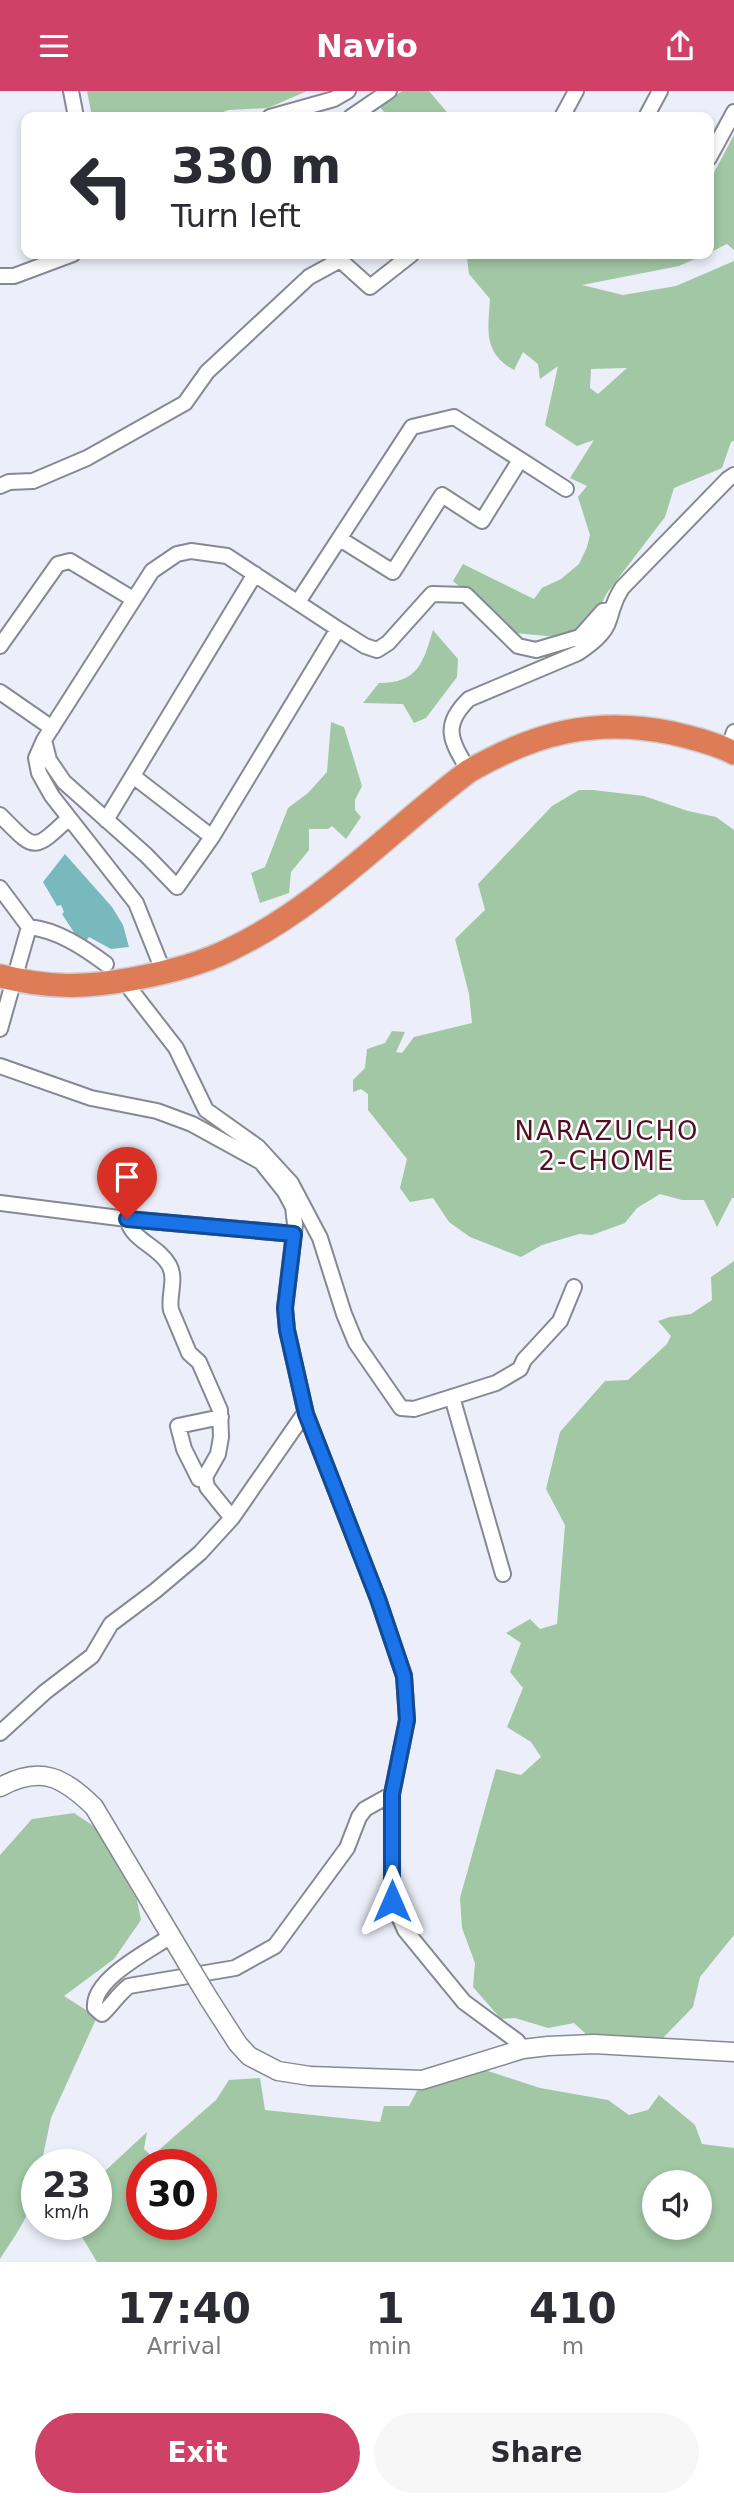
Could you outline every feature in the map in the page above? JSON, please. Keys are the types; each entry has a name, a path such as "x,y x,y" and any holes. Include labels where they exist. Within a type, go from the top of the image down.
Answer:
{"highway":[{"path":"7,978 44,985 80,987 164,973 227,951 261,934 301,908 469,771 528,741 589,727 654,730 732,745"}],"street":[{"path":"71,91 75,112"},
{"path":"288,112 334,99 348,91"},
{"path":"358,112 389,91"},
{"path":"565,112 576,91"},
{"path":"649,112 660,91"},
{"path":"714,149 734,112"},
{"path":"0,276 14,276 60,259"},
{"path":"0,486 9,482 33,481 87,458 185,403 213,366 309,277 342,259"},
{"path":"348,259 370,287 406,259"},
{"path":"298,602 412,427 454,417 566,489"},
{"path":"340,539 393,572 442,495 482,521 520,460"},
{"path":"469,771 457,751 451,725 455,713 469,699 578,653 598,637 609,622 612,602 622,588 734,475"},
{"path":"164,973 136,902 52,796 39,773 36,758 48,734 152,571 177,554 204,551 227,556 365,646 377,650 388,643 432,594 466,595 518,646 536,650 580,637 603,611 611,610"},
{"path":"0,646 58,564 70,561 133,599"},
{"path":"106,820 255,574"},
{"path":"0,692 48,734 49,760 64,782 146,855 177,887 212,837 338,629"},
{"path":"133,776 212,837"},
{"path":"0,815 26,841 35,844 42,843 69,818"},
{"path":"0,888 29,927 46,928 106,964"},
{"path":"0,1029 7,978 29,927"},
{"path":"131,990 176,1048 205,1110 258,1147 291,1183 320,1238 356,1343 401,1408 414,1409 496,1383 520,1369 524,1360 560,1321 574,1287"},
{"path":"0,1066 91,1098 157,1111 192,1123 261,1163 285,1192 293,1207 294,1234 285,1308 287,1330 306,1414 378,1599 404,1676 407,1720 392,1794 392,1901 405,1930 464,2002 517,2041 523,2049"},
{"path":"0,1203 127,1219 294,1234"},
{"path":"127,1219 129,1229 170,1265 173,1284 171,1310 189,1353 204,1371 220,1410 218,1454 205,1478 207,1487 232,1518"},
{"path":"452,1397 503,1574"},
{"path":"0,1733 45,1692 92,1656 111,1623 200,1553 232,1518 306,1414"},
{"path":"205,1478 199,1479 184,1449 178,1426 221,1417"},
{"path":"0,1787 22,1778 45,1774 65,1781 94,1807 238,2044 249,2056 278,2071 310,2076 422,2080 523,2049 548,2046 594,2044 734,2052"},
{"path":"171,1936 107,1980 94,2000 95,2008 102,2014 118,1994 129,1986 235,1968 275,1947 347,1848 365,1809 392,1794"}],"green space":[{"path":"87,91 307,91 268,108 223,112 91,112"},
{"path":"402,91 429,91 447,112 384,112 380,107"},
{"path":"734,135 734,250 727,244 714,250 714,173"},
{"path":"467,259 695,259 679,266 582,285 623,295 676,286 734,261 734,441 731,442 722,468 674,488 665,517 607,593 597,612 574,632 558,637 515,633 453,581 463,564 534,599 542,588 561,579 579,564 590,535 578,497 587,486 570,478 594,440 577,446 545,425 558,366 540,379 538,364 523,352 514,370 497,356 490,340 490,299 469,274","holes":["627,368 598,394 590,388 591,369"]},
{"path":"433,630 458,659 457,677 426,718 414,723 403,704 363,703 379,683 402,679 417,669"},
{"path":"331,722 344,727 362,786 355,800 355,810 361,817 346,839 332,826 328,829 309,829 309,850 291,872 289,893 260,903 251,873 265,867 288,808 308,793 327,772"},
{"path":"579,790 644,796 716,817 734,830 734,1198 717,1227 704,1200 682,1200 660,1194 637,1208 625,1223 592,1235 579,1234 542,1245 521,1257 470,1237 449,1222 433,1198 410,1202 400,1188 407,1159 368,1110 368,1094 361,1089 353,1092 353,1080 365,1068 367,1049 385,1043 392,1031 405,1032 396,1052 402,1053 414,1037 472,1023 469,994 455,939 485,910 478,884 552,806"},
{"path":"734,1261 734,1935 700,1977 693,2007 661,2040 587,2035 574,2023 548,2028 515,2018 501,2019 473,1987 475,1963 462,1928 460,1898 496,1769 521,1775 541,1757 531,1742 507,1727 523,1688 510,1672 521,1643 506,1633 530,1619 540,1629 557,1624 565,1525 546,1489 560,1432 605,1381 628,1380 667,1344 671,1336 658,1321 691,1314 712,1300 711,1277"},
{"path":"74,1813 95,1827 137,1900 141,1920 114,1959 64,1996 97,2017 51,2118 44,2149 21,2149 21,2225 0,2259 0,1855 32,1819"},
{"path":"485,2070 540,2088 608,2100 629,2115 648,2110 659,2095 695,2125 702,2144 734,2148 734,2262 97,2262 84,2240 112,2240 112,2164 126,2152 126,2240 217,2240 217,2149 160,2149 216,2100 229,2080 260,2078 265,2110 380,2122 384,2106 409,2106 417,2091"},
{"path":"147,2132 144,2149 129,2149"}],"water":[{"path":"65,854 112,907 123,925 129,947 111,949 89,937 86,941 75,934 62,914 64,912 61,905 57,906 43,882"}],"district":[{"name":"NARAZUCHO 2-CHOME","path":"607,1146"}],"route":[{"path":"127,1219 294,1234 285,1308 287,1330 306,1414 378,1599 404,1676 407,1720 392,1794 392,1901"}]}
